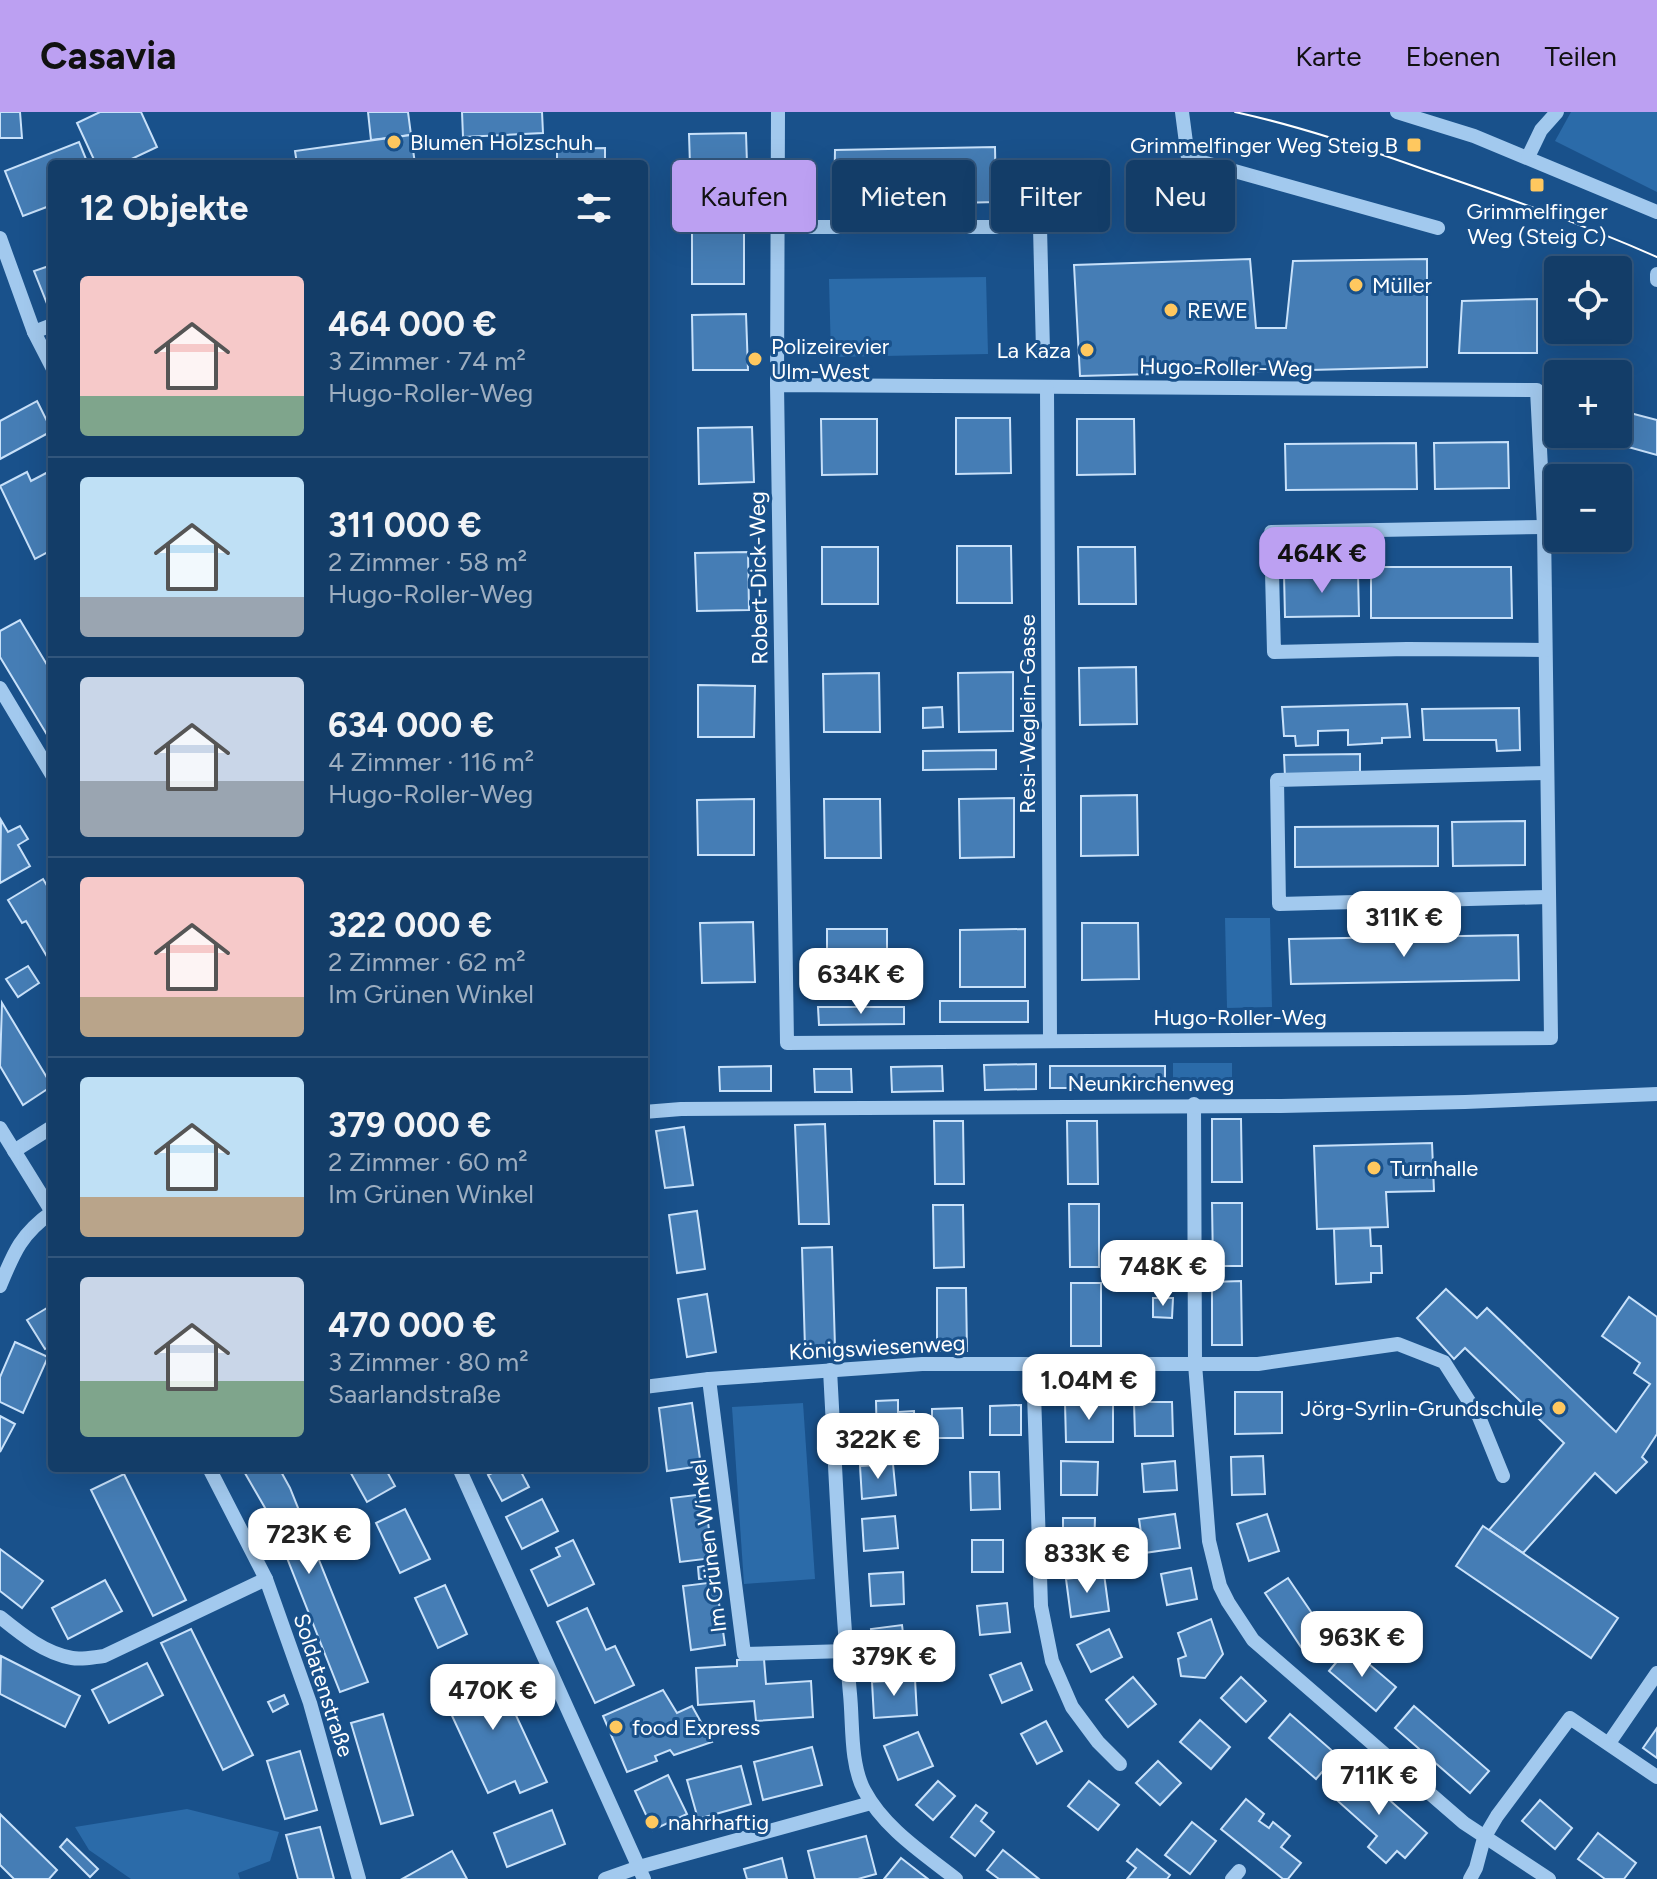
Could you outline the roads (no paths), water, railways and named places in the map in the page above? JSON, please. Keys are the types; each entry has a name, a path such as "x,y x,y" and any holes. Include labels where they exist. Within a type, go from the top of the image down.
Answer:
{"street":[{"name":"Robert-Dick-Weg","path":"778,112 778,160"},
{"path":"1182,112 1188,158 1438,228"},
{"path":"1397,112 1474,136 1657,212"},
{"path":"1528,157 1541,130 1557,112"},
{"path":"816,227 1040,227 1043,351"},
{"name":"Robert-Dick-Weg","path":"778,232 777,385 787,1043"},
{"path":"0,238 34,332 48,359"},
{"path":"34,332 48,327"},
{"name":"Hugo-Roller-Weg","path":"777,385 1537,390 1544,527"},
{"name":"Resi-Weglein-Gasse","path":"1047,388 1050,1040"},
{"path":"1544,527 1271,532 1274,652 1545,650"},
{"name":"Hugo-Roller-Weg","path":"787,1043 1551,1038 1544,552"},
{"path":"0,688 48,768"},
{"path":"1547,773 1277,780 1279,904 1548,897"},
{"name":"Neunkirchenweg","path":"648,1112 1449,1103 1657,1094"},
{"path":"1194,1104 1195,1364 1209,1541 1220,1586 1232,1612 1253,1640 1484,1838 1549,1879"},
{"path":"0,1128 48,1206"},
{"path":"14,1151 48,1130"},
{"path":"0,1286 17,1245 33,1225 48,1215"},
{"name":"Königswiesenweg","path":"648,1387 709,1379 922,1364 1258,1364 1398,1344 1444,1362 1479,1417 1503,1476"},
{"path":"1033,1363 1041,1606 1052,1661 1072,1707 1098,1742 1120,1764"},
{"path":"830,1370 846,1651 856,1763 862,1786 871,1803 890,1826 956,1879"},
{"name":"Im Grünen Winkel","path":"709,1379 744,1654 846,1651"},
{"name":"Soldatenstraße","path":"211,1472 266,1579 313,1711 359,1879"},
{"path":"461,1472 642,1873"},
{"path":"0,1617 22,1635 56,1653 75,1659 104,1656 266,1579"},
{"path":"1609,1743 1657,1673"},
{"path":"1470,1879 1484,1838 1570,1718 1657,1777"},
{"path":"605,1879 642,1873 871,1803"}],"tram line":[{"path":"1235,112 1306,130 1376,153 1541,210 1657,257"}],"place":[{"name":"Blumen Holzschuh","path":"394,142"},
{"name":"Grimmelfinger Weg Steig B","path":"1414,145"},
{"name":"Grimmelfinger Weg (Steig C)","path":"1537,185"},
{"name":"Müller","path":"1356,285"},
{"name":"REWE","path":"1171,310"},
{"name":"La Kaza","path":"1087,350"},
{"name":"Polizeirevier Ulm-West","path":"755,359"},
{"name":"Turnhalle","path":"1374,1168"},
{"name":"Jörg-Syrlin-Grundschule","path":"1559,1408"},
{"name":"food Express","path":"616,1727"},
{"name":"nahrhaftig","path":"652,1822"}]}
